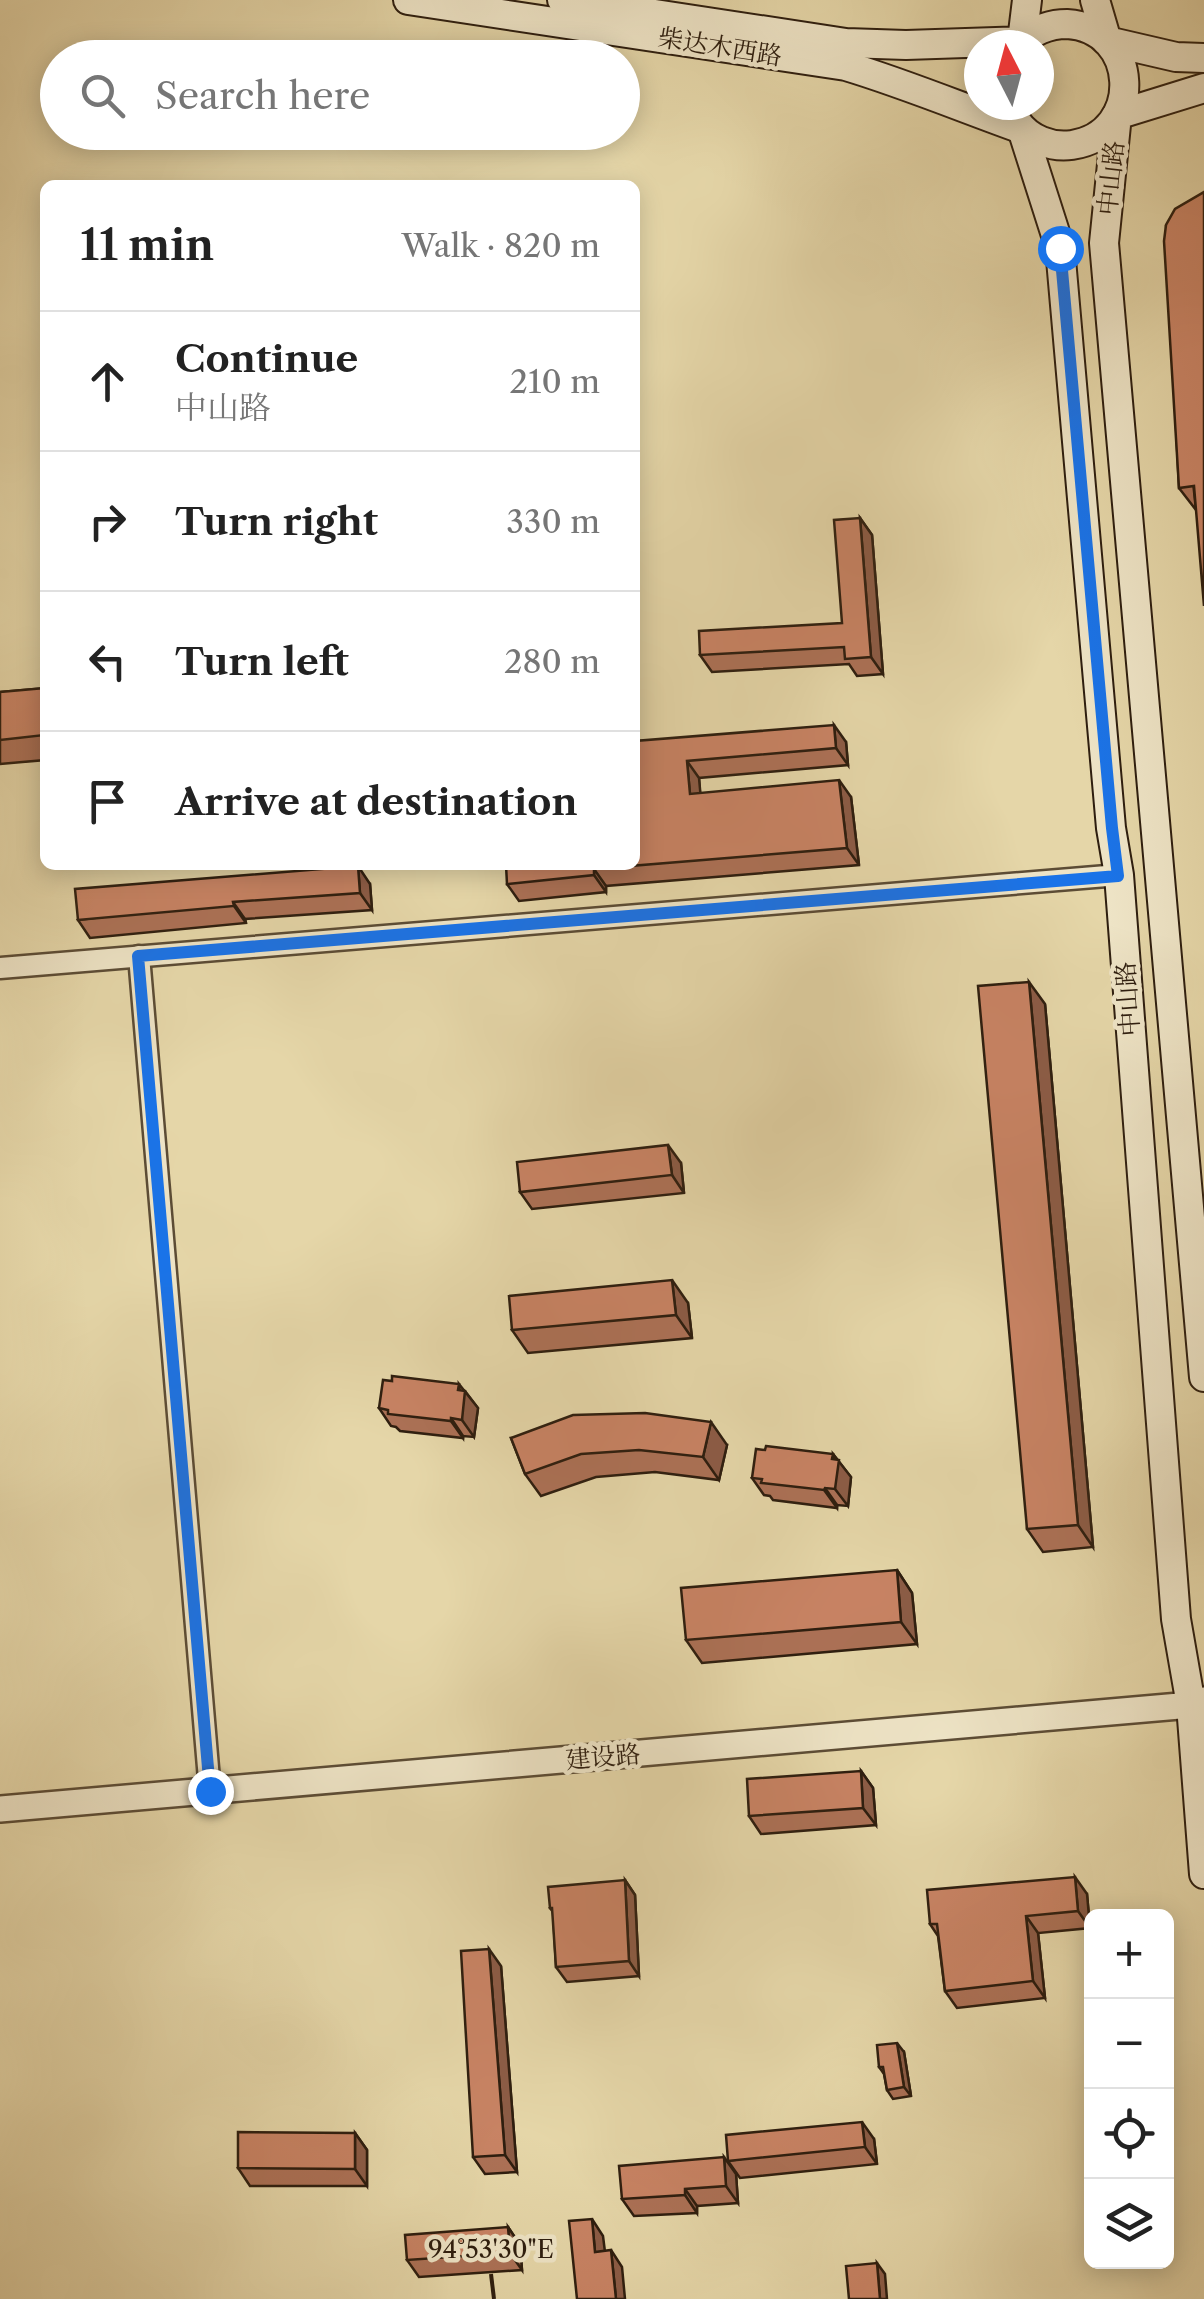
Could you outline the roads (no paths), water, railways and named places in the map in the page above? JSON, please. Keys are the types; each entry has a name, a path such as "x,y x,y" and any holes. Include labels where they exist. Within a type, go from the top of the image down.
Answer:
{"main road":[{"name":"柴达木西路","path":"408,0 846,66 964,106"},
{"name":"柴达木西路","path":"562,0 846,43 964,44"},
{"path":"1022,30 1027,0"},
{"path":"1095,0 1107,41"},
{"name":"柴达木西路","path":"1040,30 1057,24 1074,25 1107,41 1176,57 1204,58"},
{"name":"中山路","path":"1107,41 1119,58 1125,79 1117,115 1104,243 1204,1377"},
{"path":"1117,115 1204,88"},
{"name":"柴达木西路","path":"1018,120 1045,143 1070,146 1102,133 1117,115"},
{"name":"中山路","path":"1015,120 1060,248 1118,876 1176,1619 1198,1702 1204,1874"}],"street":[{"path":"0,968 1118,876"},
{"path":"138,956 210,1791"},
{"name":"建设路","path":"0,1809 1198,1702"}]}
